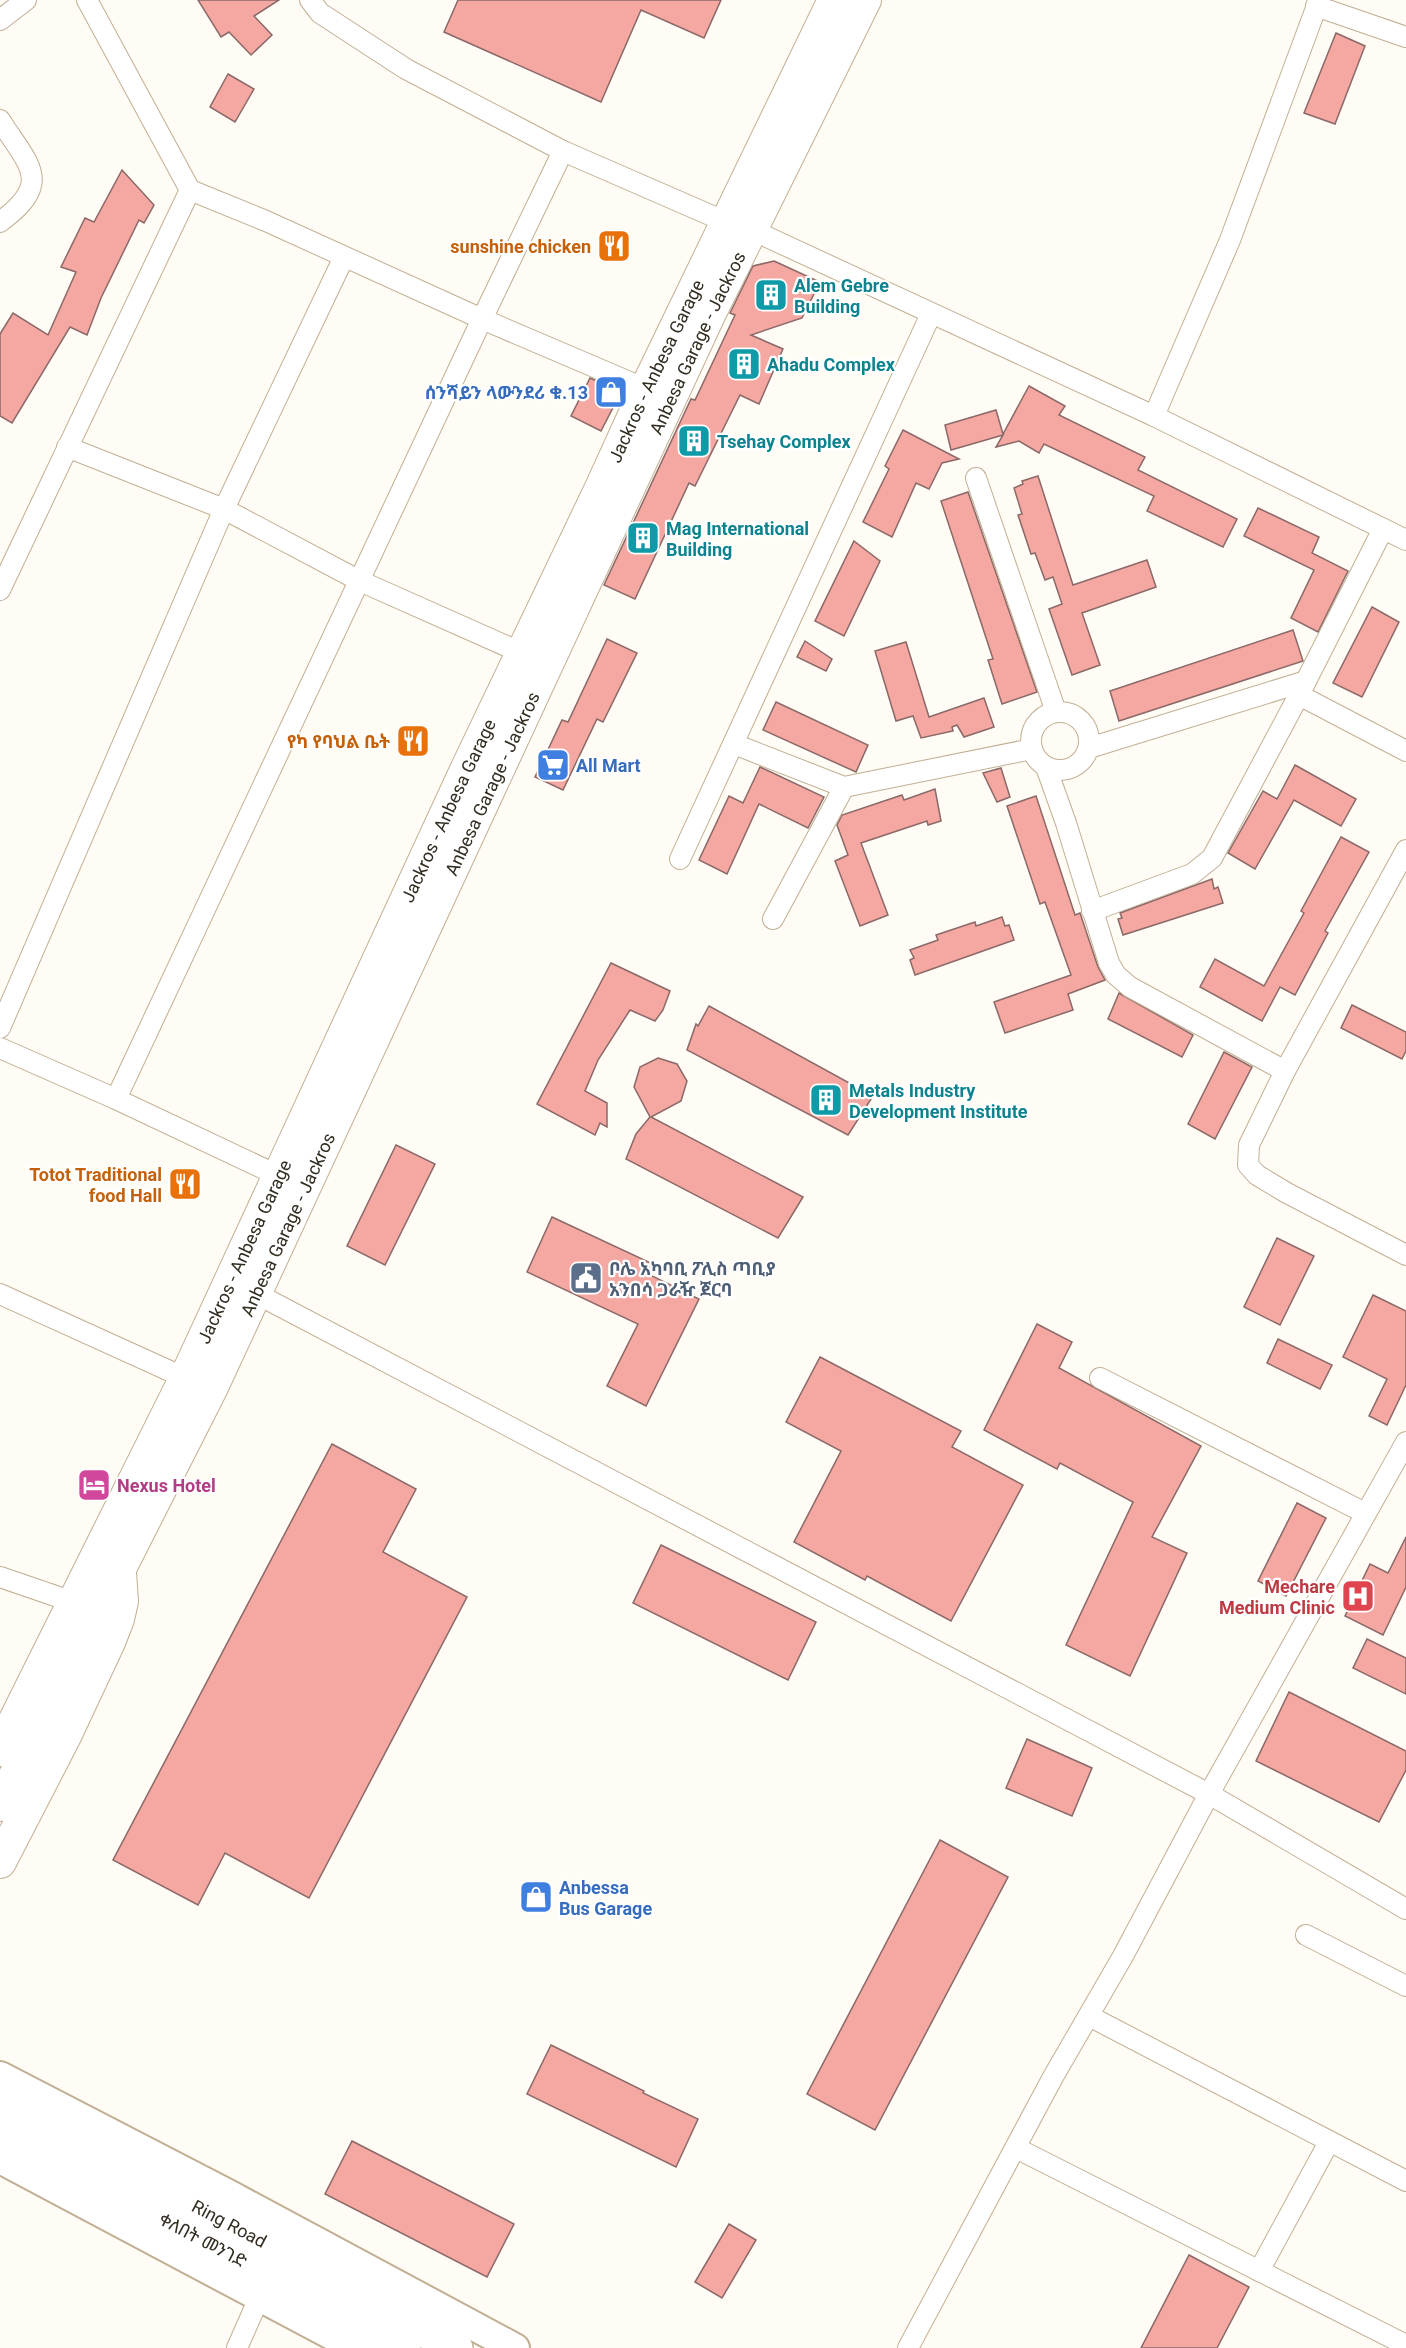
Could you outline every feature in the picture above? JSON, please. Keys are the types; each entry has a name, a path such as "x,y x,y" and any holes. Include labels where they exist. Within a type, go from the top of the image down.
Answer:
{"highway":[{"name":"Ring Road","path":"0,2101 456,2348"},
{"name":"ቀለበት መንገድ","path":"0,2134 404,2348"}],"main road":[{"name":"Jackros - Anbesa Garage","path":"78,1612 198,1383 279,1176 409,930 522,652 646,389 739,226 834,0"},
{"name":"Anbesa Garage - Jackros","path":"78,1612 120,1566 198,1383 255,1293 409,930 708,317 739,226 865,0"},
{"path":"0,1862 64,1736 115,1627 122,1601 120,1566"},
{"path":"0,1750 40,1671 78,1612"},
{"path":"0,1705 28,1648 36,1640 78,1612"},
{"path":"0,1805 78,1612"}],"street":[{"path":"0,20 26,0"},
{"path":"87,0 190,190 267,221 482,319 646,389"},
{"path":"310,0 320,14 406,69 563,151 739,226 1154,416 1406,540"},
{"path":"1154,416 1230,240 1317,3 1406,37"},
{"path":"0,120 29,165 33,181 30,193 0,222"},
{"path":"116,1099 563,151"},
{"path":"0,590 7,555 67,447 190,190"},
{"path":"0,1028 224,509 344,257"},
{"path":"680,859 931,314"},
{"path":"67,447 224,509 360,581 522,652"},
{"path":"976,478 1056,712"},
{"path":"1092,911 1191,874 1212,858 1303,688 1383,529"},
{"path":"1089,748 1303,688 1406,751"},
{"path":"1056,712 1067,713 1078,718 1085,726 1089,748 1083,759 1075,766 1066,770 1056,770 1046,767 1037,759 1032,749 1031,737 1036,725 1044,716 1056,712"},
{"path":"734,744 844,787 1032,749"},
{"path":"1046,767 1066,823 1109,963 1116,975 1130,987 1285,1071"},
{"path":"773,919 844,787"},
{"path":"1406,850 1285,1071 1249,1145 1248,1165 1257,1175 1287,1193 1406,1255"},
{"path":"0,1048 116,1099 279,1176"},
{"path":"255,1293 1209,1794 1406,1909"},
{"path":"0,1294 198,1383"},
{"path":"1100,1378 1365,1513"},
{"path":"908,2348 1053,2077 1123,1956 1209,1794 1365,1513 1404,1451"},
{"path":"0,1577 78,1612"},
{"path":"1306,1935 1406,1986"},
{"path":"1089,2016 1406,2181"},
{"path":"0,2076 147,2151 515,2348"},
{"path":"1259,2271 1329,2142"},
{"path":"1016,2148 1406,2345"},
{"path":"0,2158 356,2348"},
{"path":"237,2348 259,2298"}],"building":[{"path":"198,0 279,0 254,16 272,35 251,55 229,32 221,37"},
{"path":"458,0 721,0 704,38 641,10 601,102 444,32"},
{"path":"1336,33 1365,46 1335,124 1304,113"},
{"path":"228,74 254,89 235,122 210,107"},
{"path":"122,170 154,205 144,223 139,220 101,298 87,335 70,327 12,423 0,416 0,334 13,313 48,335 76,272 61,267 85,218 94,222"},
{"path":"774,261 820,282 802,318 751,335 783,349 759,404 740,395 695,486 689,483 635,599 604,585 691,399 695,400 735,315 730,313 753,266"},
{"path":"590,378 621,392 601,431 571,416"},
{"path":"1029,386 1065,406 1059,415 1145,457 1138,470 1237,519 1223,547 1147,511 1154,496 1044,444 1039,453 1019,441 996,447 1003,435 951,450 945,425 996,410 1003,434"},
{"path":"903,430 959,459 942,463 929,489 916,483 892,537 863,522 889,469 885,466"},
{"path":"1038,476 1073,585 1147,560 1156,587 1082,613 1100,665 1072,675 1049,609 1062,604 1053,577 1045,580 1035,553 1031,554 1018,515 1022,514 1014,488 1023,484 1022,481"},
{"path":"968,492 1037,692 1002,704 988,660 993,659 941,501"},
{"path":"1258,508 1319,537 1312,553 1348,571 1318,632 1291,618 1314,570 1244,536"},
{"path":"854,541 880,561 844,636 815,621"},
{"path":"1372,607 1399,622 1362,697 1333,683"},
{"path":"1293,630 1303,661 1119,721 1110,691"},
{"path":"607,639 637,653 603,722 597,719 563,790 535,777 562,720 568,722"},
{"path":"805,641 832,659 826,671 797,657"},
{"path":"906,642 929,717 984,698 994,727 964,737 957,725 952,727 953,731 921,738 913,716 896,721 875,651"},
{"path":"776,702 868,745 856,772 763,730"},
{"path":"1295,765 1356,799 1341,826 1294,800 1255,869 1228,853 1263,791 1277,799"},
{"path":"760,767 824,797 808,828 759,804 727,874 699,860 729,796 743,803"},
{"path":"1001,768 1010,797 997,802 983,773"},
{"path":"935,789 941,821 928,825 927,821 861,843 888,915 860,926 835,861 848,855 837,825 842,815 902,795 904,800"},
{"path":"1036,796 1075,915 1080,913 1098,967 1105,980 1068,994 1073,1010 1005,1033 994,1002 1071,975 1045,902 1040,904 1007,806"},
{"path":"1341,837 1369,852 1325,931 1328,933 1295,995 1280,987 1262,1021 1200,987 1215,959 1264,986 1304,913 1301,911"},
{"path":"1212,879 1214,889 1218,887 1223,903 1123,935 1118,919 1122,918 1120,913"},
{"path":"1002,917 1005,926 1009,925 1014,940 915,975 910,960 914,958 910,950 938,940 936,935 975,922 976,926"},
{"path":"611,963 670,991 663,1010 655,1021 630,1010 598,1060 585,1091 607,1103 607,1127 600,1123 595,1135 537,1104"},
{"path":"1119,993 1193,1035 1182,1057 1108,1019"},
{"path":"1352,1005 1406,1032 1406,1051 1402,1059 1341,1028"},
{"path":"709,1006 873,1096 848,1135 687,1050 696,1024 698,1026"},
{"path":"1224,1052 1252,1067 1215,1139 1188,1124"},
{"path":"658,1058 677,1064 687,1081 681,1101 651,1117 803,1197 778,1238 626,1159 636,1134 650,1117 634,1087 640,1067"},
{"path":"396,1145 435,1164 385,1265 347,1246"},
{"path":"552,1217 653,1264 648,1274 699,1299 646,1406 607,1386 638,1324 527,1272"},
{"path":"1277,1238 1314,1256 1280,1325 1244,1307"},
{"path":"1373,1295 1406,1311 1406,1385 1387,1425 1369,1416 1387,1379 1343,1357"},
{"path":"1037,1324 1072,1342 1059,1368 1201,1446 1152,1537 1187,1553 1130,1676 1066,1645 1133,1502 1060,1463 1057,1469 984,1430"},
{"path":"1278,1339 1332,1365 1320,1389 1267,1363"},
{"path":"820,1357 961,1431 952,1447 1023,1485 951,1621 867,1576 865,1580 794,1542 841,1451 786,1422"},
{"path":"332,1444 416,1489 383,1552 467,1597 309,1898 225,1853 198,1905 113,1860"},
{"path":"1297,1503 1326,1518 1286,1596 1258,1581"},
{"path":"1406,1537 1406,1587 1383,1635 1345,1616 1370,1564 1388,1573"},
{"path":"661,1545 816,1622 788,1680 633,1603"},
{"path":"1367,1639 1406,1658 1406,1694 1353,1668"},
{"path":"1289,1692 1406,1751 1406,1770 1379,1822 1256,1761"},
{"path":"1027,1739 1092,1768 1072,1816 1006,1788"},
{"path":"940,1840 1008,1877 875,2130 807,2094"},
{"path":"551,2045 698,2119 676,2167 527,2094"},
{"path":"352,2141 514,2224 487,2277 325,2194"},
{"path":"729,2224 756,2240 722,2298 695,2282"},
{"path":"1189,2255 1249,2287 1217,2348 1141,2348"}],"place":[{"name":"sunshine chicken","path":"614,246"},
{"name":"Alem Gebre Building","path":"771,295"},
{"name":"Ahadu Complex","path":"744,364"},
{"name":"ሰንሻይን ላውንደሪ ቁ.13","path":"611,392"},
{"name":"Tsehay Complex","path":"694,441"},
{"name":"Mag International Building","path":"643,538"},
{"name":"የካ የባህል ቤት","path":"413,741"},
{"name":"All Mart","path":"553,765"},
{"name":"Metals Industry Development Institute","path":"826,1100"},
{"name":"Totot Traditional food Hall","path":"185,1184"},
{"name":"ቦሌ አካባቢ ፖሊስ ጣቢያ አንበሳ ጋራዥ ጀርባ","path":"586,1278"},
{"name":"Nexus Hotel","path":"94,1485"},
{"name":"Mechare Medium Clinic","path":"1358,1596"},
{"name":"Anbessa Bus Garage","path":"536,1897"}]}
